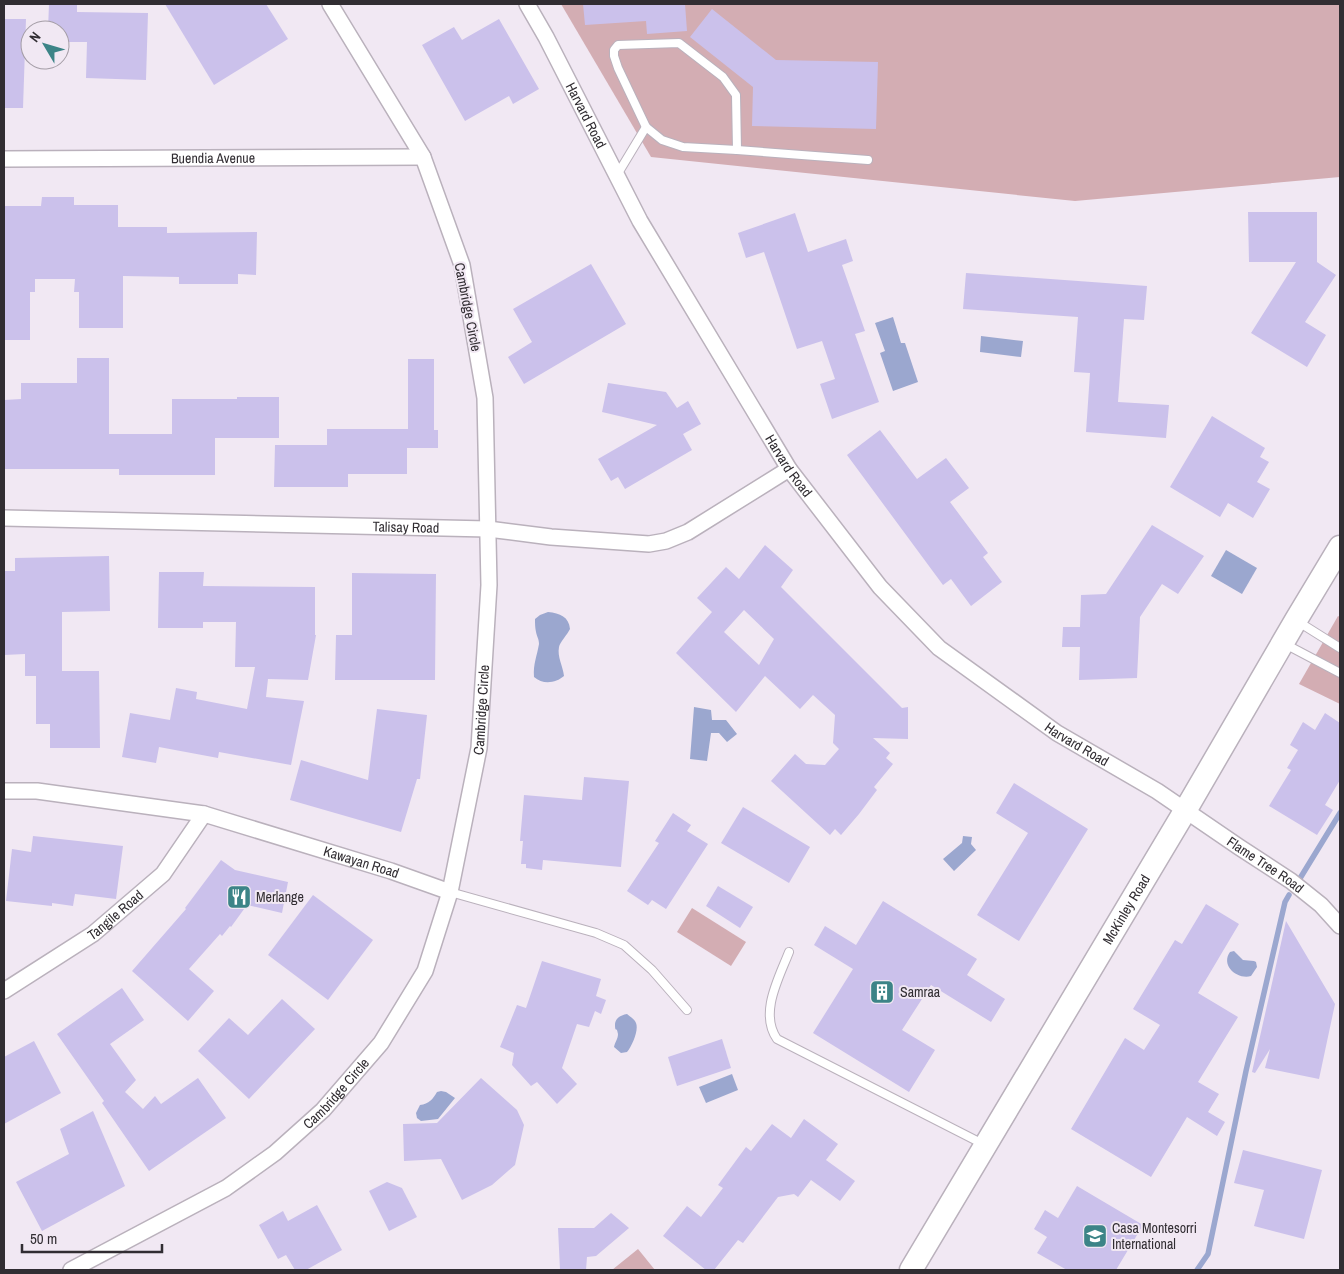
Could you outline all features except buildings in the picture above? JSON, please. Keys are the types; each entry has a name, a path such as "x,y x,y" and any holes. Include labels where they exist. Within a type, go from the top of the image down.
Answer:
{"main road":[{"name":"McKinley Road","path":"911,1270 1340,547"}],"street":[{"name":"Cambridge Circle","path":"71,1270 226,1188 275,1153 323,1110 381,1043 425,971 450,892 479,748 489,585 485,398 462,264 423,158 330,4"},
{"name":"Harvard Road","path":"527,4 618,175 640,221 789,469 880,587 939,648 1057,733 1157,792 1185,811"},
{"name":"Buendia Avenue","path":"4,159 423,158"},
{"name":"Talisay Road","path":"4,518 488,530 649,544 666,541 688,532 789,469"},
{"name":"Kawayan Road","path":"4,791 37,792 204,814 390,871 450,892"},
{"name":"Flame Tree Road","path":"1185,811 1291,881 1321,905 1340,926"},
{"name":"Tangile Road","path":"4,991 93,934 163,874 204,814"}],"lane":[{"path":"737,150 736,95 723,77 679,43 618,45 614,50 618,68 646,127 662,140 683,147 868,160"},
{"path":"618,175 646,127"},
{"path":"1296,620 1340,648"},
{"path":"1283,643 1340,673"},
{"name":"Kawayan Road","path":"450,892 596,933 624,945 652,970 687,1010"},
{"path":"789,952 772,999 771,1031 777,1038 985,1145"}],"shaded area":[{"path":"561,4 1340,4 1340,177 1075,201 651,157"},
{"path":"1338,616 1340,617 1340,704 1299,684"},
{"path":"692,908 746,942 731,966 677,932"},
{"path":"638,1249 655,1270 612,1270"}],"water":[{"path":"893,317 901,343 905,343 918,382 893,391 880,353 885,351 875,323"},
{"path":"981,336 1023,341 1021,357 980,352"},
{"path":"1226,550 1257,568 1242,594 1211,576"},
{"path":"548,612 563,616 568,621 570,629 559,647 564,676 557,680 545,682 534,677 539,644 535,619"},
{"path":"694,707 711,710 712,720 726,720 737,734 727,742 719,733 711,733 707,761 690,759"},
{"path":"963,836 972,837 971,844 976,850 954,871 943,859 962,843"},
{"path":"1234,951 1243,960 1256,962 1257,967 1251,976 1246,977 1236,974 1229,967 1227,957 1230,952"},
{"path":"627,1014 634,1019 637,1030 627,1052 621,1053 614,1047 618,1037 615,1023 619,1017"},
{"path":"732,1074 738,1090 706,1103 699,1087"},
{"path":"441,1091 455,1098 438,1119 421,1121 417,1118 416,1113 420,1105 428,1102 437,1092"}],"waterway":[{"path":"1299,880 1340,813"},
{"path":"1197,1270 1208,1254 1246,1071 1285,902 1289,895"}],"place":[{"name":"Merlange","path":"239,897"},
{"name":"Samraa","path":"882,992"},
{"name":"Casa Montesorri International","path":"1095,1236"}]}
